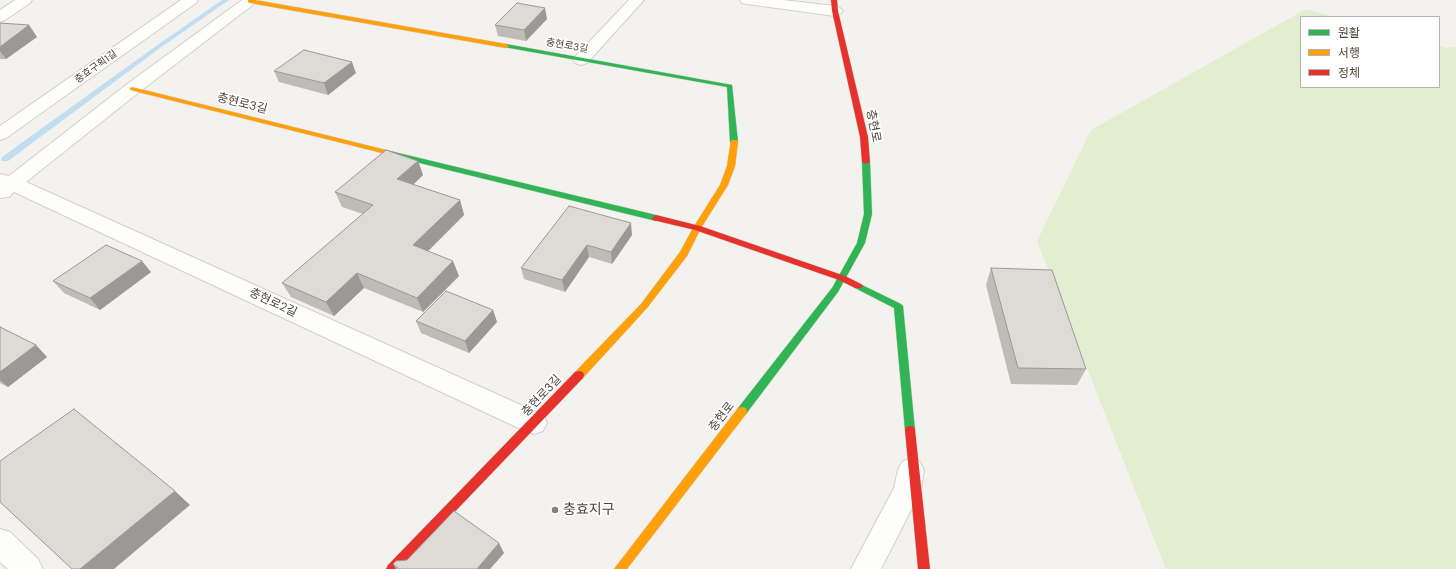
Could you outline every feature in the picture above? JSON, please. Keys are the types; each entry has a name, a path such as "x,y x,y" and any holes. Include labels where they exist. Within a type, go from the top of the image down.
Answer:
{"street":[{"path":"0,17 25,0"},
{"name":"충효구획1길","path":"0,134 191,0"},
{"path":"581,60 637,0"},
{"path":"747,0 834,6"},
{"name":"충현로3길","path":"251,1 730,86 734,145 730,166 724,185 696,228 684,254 644,306 534,423 392,569"},
{"name":"충현로2길","path":"251,1 4,186 534,423"},
{"name":"충현로","path":"620,569 835,290 861,242 868,214 868,177 864,138 834,6"},
{"name":"충현로3길","path":"132,89 696,228 842,278"},
{"path":"842,278 898,306 924,569"},
{"path":"866,569 907,490 913,461"},
{"path":"0,542 28,569"}],"green space":[{"path":"1306,9 1331,16 1300,16 1300,88 1440,88 1440,46 1445,48 1456,47 1456,569 1166,569 1037,241 1091,130"}],"building":[{"path":"517,3 545,8 524,30 495,25"},
{"path":"0,23 29,25 0,47"},
{"path":"304,50 352,62 324,83 274,71"},
{"path":"386,150 418,161 397,179 460,200 413,245 453,261 417,298 357,273 326,302 282,283 373,205 335,192"},
{"path":"569,206 631,223 611,252 587,245 562,280 521,268"},
{"path":"106,245 142,261 90,298 53,281"},
{"path":"991,268 1052,270 1086,369 1018,368"},
{"path":"446,291 493,310 465,341 416,321"},
{"path":"0,327 36,345 0,372"},
{"path":"74,409 175,491 80,569 72,569 0,502 0,461"},
{"path":"454,511 499,543 477,569 399,569 393,564 396,561 407,560"}],"waterway":[{"path":"5,159 158,47 226,0"}],"traffic: fast":[{"path":"506,46 730,86 734,142"},
{"path":"386,152 656,218"},
{"path":"742,411 835,290 861,243 868,214 866,162"},
{"path":"858,286 898,306 910,430"}],"traffic: slow":[{"path":"250,1 506,46"},
{"path":"132,89 386,152"},
{"path":"579,375 644,306 684,254 697,228 724,185 731,166 734,142"},
{"path":"620,569 742,411"}],"traffic: jam":[{"path":"834,0 835,11 864,137 866,162"},
{"path":"656,218 697,228 842,278 858,286"},
{"path":"392,569 579,375"},
{"path":"910,430 924,569"}],"place":[{"name":"충효지구","path":"555,510"}]}
